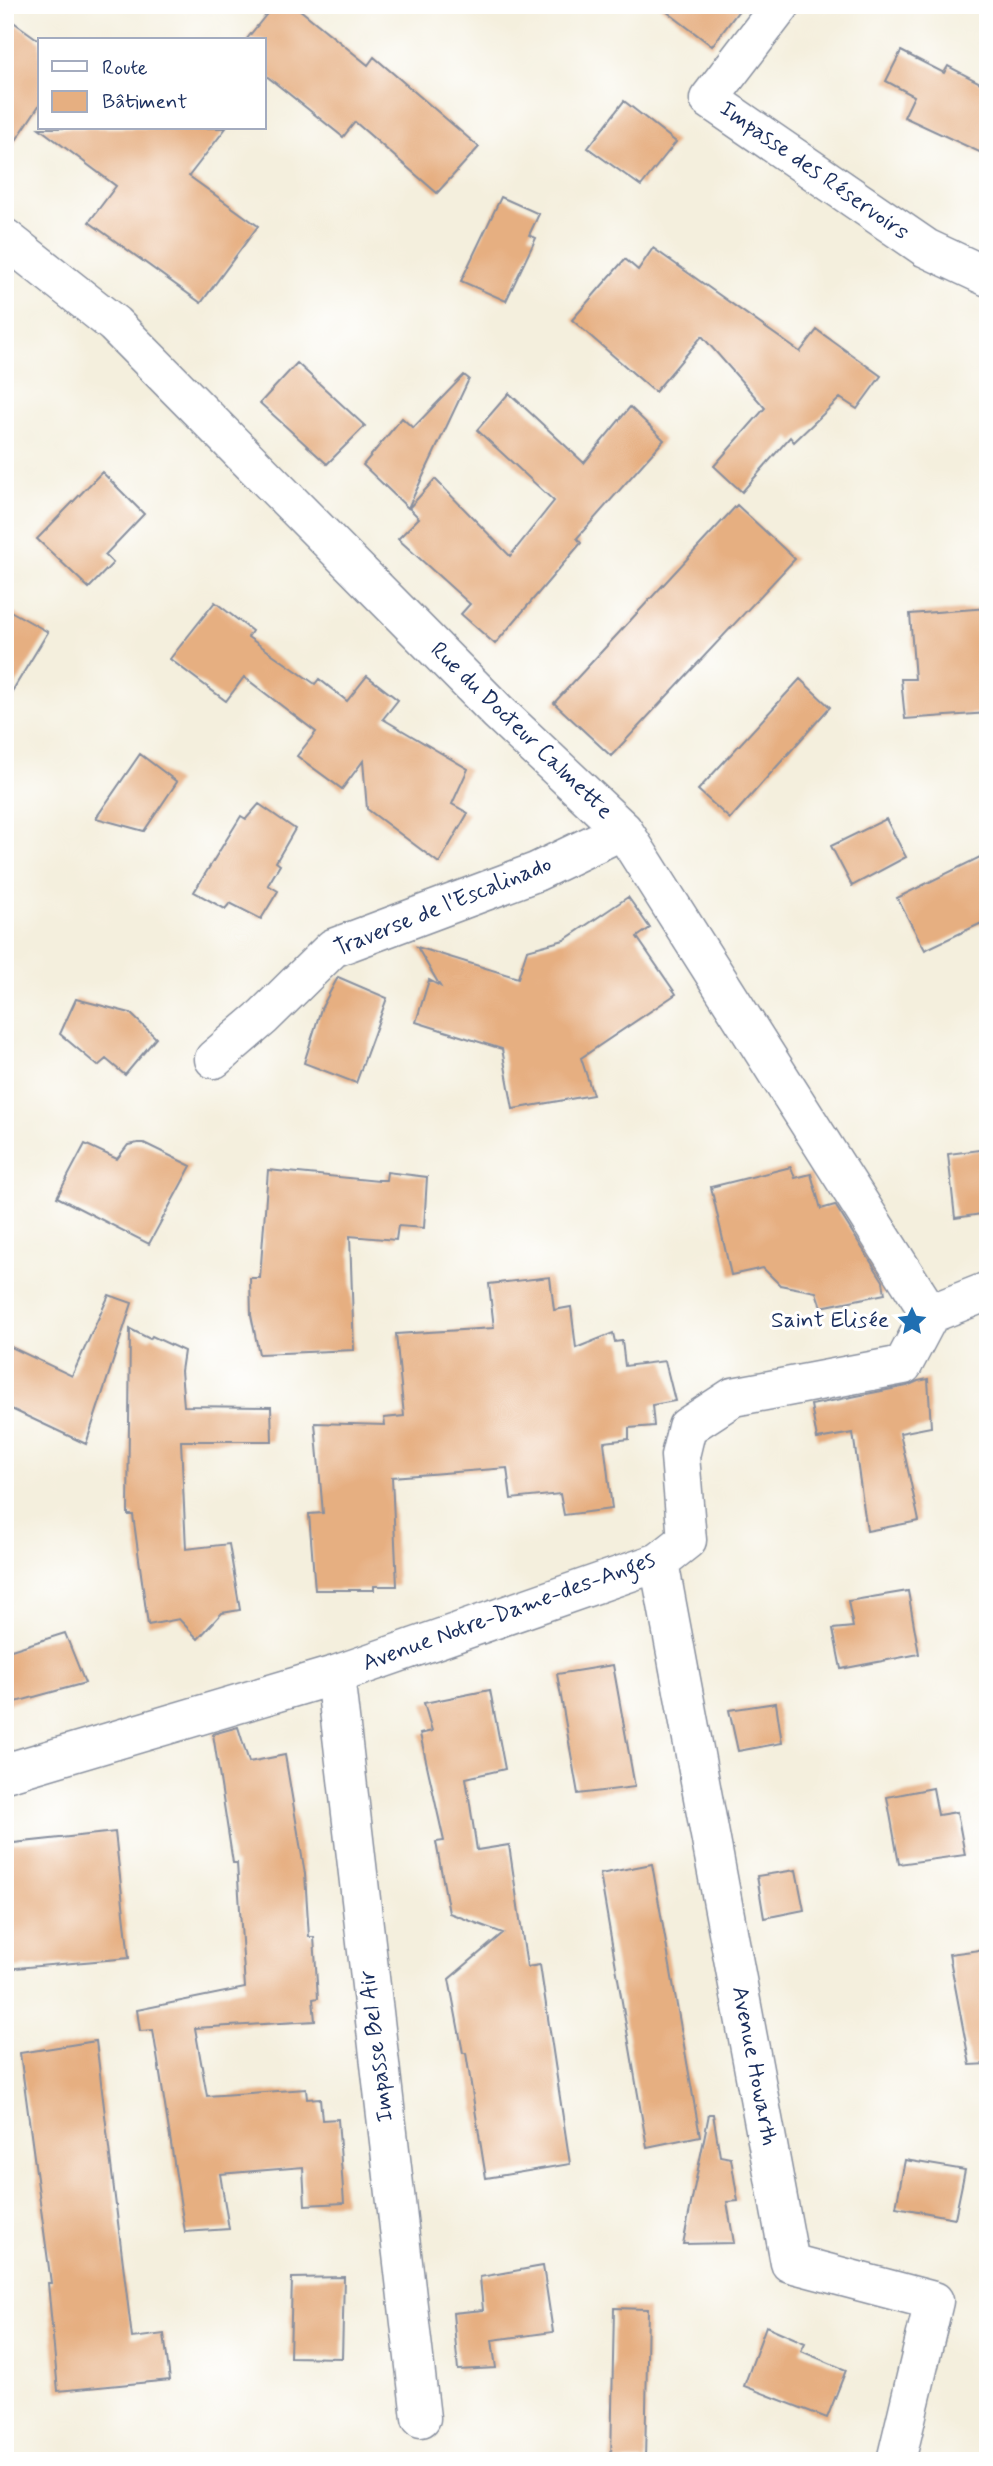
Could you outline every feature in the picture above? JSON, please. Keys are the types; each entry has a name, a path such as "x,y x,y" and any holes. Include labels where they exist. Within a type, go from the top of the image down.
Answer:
{"street":[{"name":"Impasse des Réservoirs","path":"781,5 709,99 926,248 988,278"},
{"name":"Rue du Docteur Calmette","path":"5,237 114,324 498,712 624,830 930,1314"},
{"name":"Traverse de l'Escalinado","path":"214,1059 263,1017 333,948 536,872 624,830"},
{"path":"930,1314 988,1291"},
{"name":"Avenue Notre-Dame-des-Anges","path":"5,1773 335,1675 659,1562 687,1540 680,1456 687,1427 733,1398 903,1365 930,1314"},
{"name":"Avenue Howarth","path":"659,1562 790,2263 934,2301 897,2461"},
{"name":"Impasse Bel Air","path":"335,1675 421,2418"}],"building":[{"path":"274,5 294,5 368,65 374,57 479,147 437,193 355,122 343,137 266,76 266,38 248,38"},
{"path":"658,5 743,5 712,46"},
{"path":"5,16 38,40 38,107 5,157"},
{"path":"901,51 944,73 948,66 988,87 988,156 904,117 914,96 886,81"},
{"path":"624,101 676,142 641,186 588,148"},
{"path":"42,130 224,130 189,176 258,226 201,303 89,222 116,186"},
{"path":"501,197 539,214 529,235 536,238 506,301 461,281"},
{"path":"653,248 800,352 817,330 881,376 857,409 840,398 794,442 790,437 742,492 714,466 765,408 702,336 655,392 572,320 625,259 638,270"},
{"path":"297,363 365,426 327,464 260,403"},
{"path":"464,375 469,379 408,508 363,465 402,418 413,428"},
{"path":"509,393 584,463 630,407 664,440 577,538 581,543 495,644 461,614 470,604 398,539 419,518 409,508 435,479 510,556 554,501 477,430"},
{"path":"102,472 144,514 105,555 113,563 89,588 37,539"},
{"path":"737,505 795,559 611,756 554,703"},
{"path":"215,602 252,631 248,637 315,684 319,679 347,701 367,676 398,700 383,719 468,769 452,804 468,813 439,863 367,809 363,761 342,789 297,756 316,732 244,677 226,701 170,659"},
{"path":"5,608 48,632 5,703"},
{"path":"988,608 988,713 905,719 901,679 915,679 910,614"},
{"path":"800,679 830,707 730,819 698,790"},
{"path":"140,754 177,782 144,831 96,818"},
{"path":"259,804 295,829 276,862 280,865 268,885 278,891 261,919 230,903 225,909 194,892 241,816 246,819"},
{"path":"886,819 906,857 852,886 831,846"},
{"path":"988,853 988,920 925,950 897,898"},
{"path":"628,897 650,928 637,937 676,994 581,1058 593,1095 513,1109 502,1049 416,1022 429,980 440,986 417,947 518,978 527,950 564,940"},
{"path":"338,977 387,998 356,1083 304,1063 321,1009"},
{"path":"76,999 130,1013 156,1038 125,1075 106,1059 98,1066 60,1034"},
{"path":"144,1143 191,1166 149,1244 57,1197 85,1144 117,1159 128,1145"},
{"path":"988,1149 988,1213 955,1218 948,1154"},
{"path":"791,1167 795,1178 811,1174 821,1209 835,1205 883,1281 885,1294 821,1307 816,1292 780,1285 763,1268 731,1275 711,1187"},
{"path":"268,1170 378,1181 386,1180 387,1172 427,1177 424,1228 398,1226 396,1240 350,1236 354,1350 259,1354 251,1315 250,1278 260,1278"},
{"path":"550,1277 554,1310 571,1307 576,1348 613,1333 615,1342 622,1341 625,1366 665,1361 675,1401 652,1405 654,1426 629,1428 629,1439 604,1442 612,1509 564,1515 560,1494 511,1499 507,1468 392,1477 397,1586 374,1586 374,1590 315,1590 309,1514 323,1513 315,1423 385,1425 384,1418 404,1416 396,1334 494,1328 489,1284"},
{"path":"109,1295 132,1303 86,1444 5,1406 5,1344 72,1376"},
{"path":"130,1329 184,1351 181,1371 184,1406 271,1407 272,1441 181,1441 186,1549 229,1544 240,1610 222,1613 198,1639 179,1619 148,1625 133,1515 128,1515"},
{"path":"928,1379 931,1427 900,1433 919,1521 867,1531 853,1433 817,1439 811,1405 907,1386"},
{"path":"908,1591 919,1654 841,1669 833,1629 853,1627 848,1601"},
{"path":"65,1633 85,1683 5,1705 5,1652"},
{"path":"613,1665 635,1787 578,1794 557,1674"},
{"path":"490,1690 505,1769 466,1778 477,1850 509,1845 527,1967 540,1965 570,2164 486,2178 466,2053 463,2053 449,1979 503,1933 449,1913 436,1842 444,1841 420,1734 432,1731 424,1703"},
{"path":"776,1703 782,1743 738,1751 729,1710"},
{"path":"238,1727 249,1762 285,1755 305,1874 309,1937 314,1937 318,1998 313,1999 315,2021 195,2028 207,2096 306,2089 307,2099 320,2098 322,2120 338,2119 344,2203 305,2205 303,2167 220,2174 229,2229 185,2232 153,2030 140,2031 137,2010 245,1988 237,1863 233,1863 213,1734"},
{"path":"933,1788 938,1815 957,1812 965,1855 899,1864 887,1797"},
{"path":"115,1832 129,1958 5,1969 5,1844"},
{"path":"652,1864 700,2136 647,2147 600,1874"},
{"path":"796,1870 804,1910 764,1918 757,1876"},
{"path":"988,1949 988,2064 970,2065 949,1954"},
{"path":"96,2041 132,2338 164,2334 170,2380 58,2391 48,2283 51,2283 20,2053"},
{"path":"709,2114 713,2114 720,2156 731,2158 738,2201 727,2202 734,2243 683,2244"},
{"path":"905,2160 965,2170 955,2218 896,2207"},
{"path":"543,2266 553,2332 492,2340 496,2368 458,2370 453,2313 483,2310 480,2277"},
{"path":"344,2277 342,2358 290,2357 292,2278"},
{"path":"614,2308 648,2309 645,2461 611,2461"},
{"path":"766,2326 805,2343 801,2351 846,2370 827,2418 744,2386"}],"place":[{"name":"Saint Elisée","path":"912,1321"}]}
